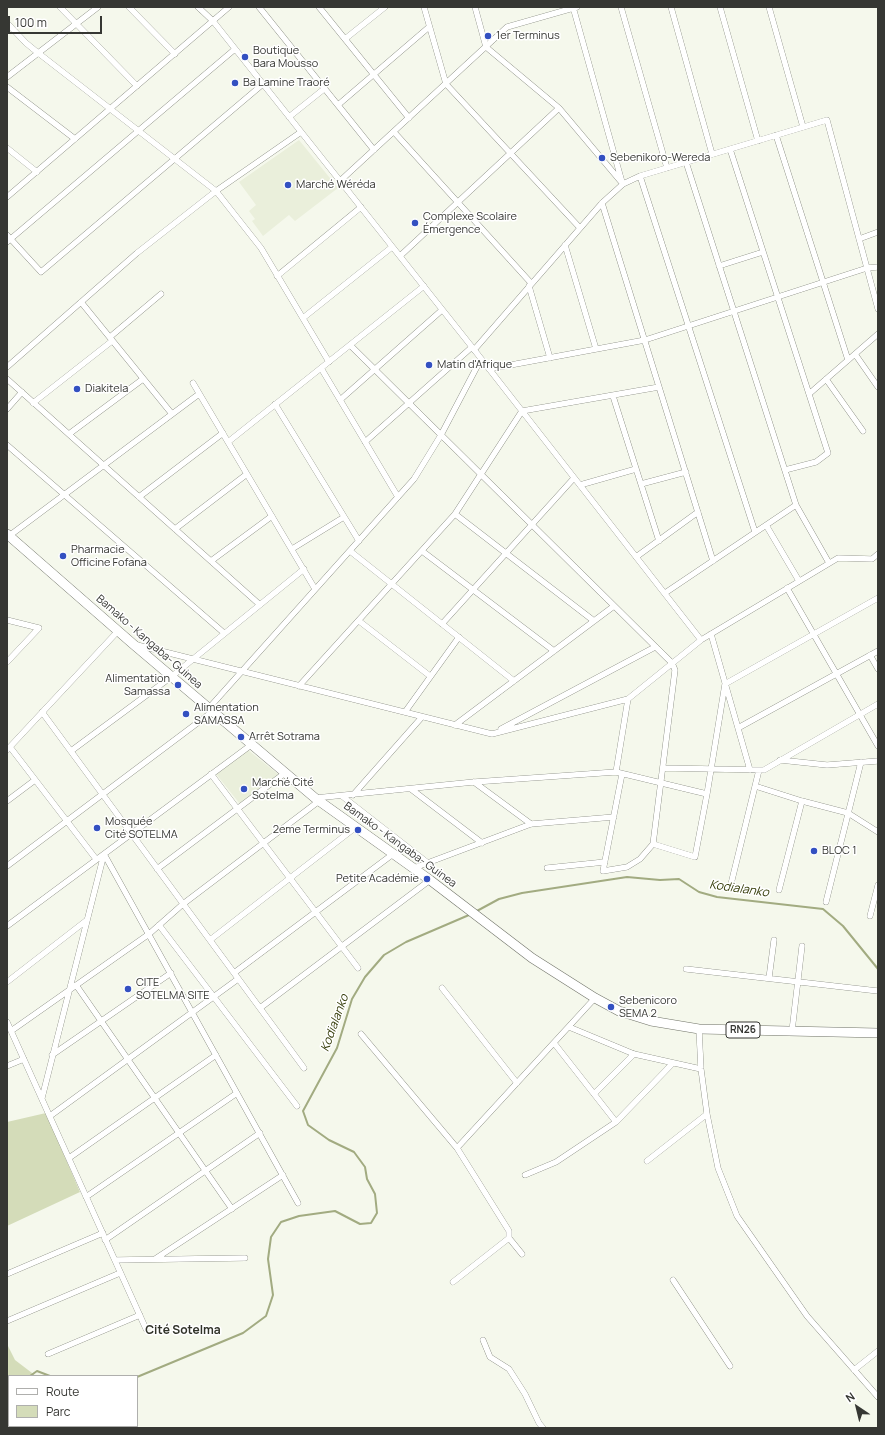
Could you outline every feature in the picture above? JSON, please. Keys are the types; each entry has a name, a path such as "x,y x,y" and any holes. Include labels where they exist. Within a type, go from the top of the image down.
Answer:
{"main road":[{"name":"Bamako - Kangaba- Guinea","path":"8,535 171,677 317,800 414,868 532,958 595,998 619,1011 651,1021 699,1029 878,1033"}],"street":[{"path":"60,7 137,86"},
{"path":"7,77 37,52 98,7"},
{"path":"129,7 175,54"},
{"path":"198,7 213,21 424,286 701,640"},
{"path":"7,197 230,7"},
{"path":"259,7 374,150"},
{"path":"319,7 409,118"},
{"path":"345,39 385,7"},
{"path":"424,7 446,84 580,228"},
{"path":"475,7 486,47 559,108 623,184"},
{"path":"340,181 508,28 574,7 623,184"},
{"path":"621,7 667,168"},
{"path":"671,7 712,154"},
{"path":"720,7 758,141"},
{"path":"769,7 803,127"},
{"path":"7,22 26,43 37,52 216,191 261,248 329,362"},
{"path":"338,105 429,27"},
{"path":"235,49 8,239 41,272 263,84"},
{"path":"7,87 75,139"},
{"path":"289,117 324,89"},
{"path":"400,256 559,108"},
{"path":"365,442 473,348 602,203 623,184 640,176 827,120 878,309"},
{"path":"7,367 137,253 216,191 301,132"},
{"path":"394,132 458,202 530,285 550,358"},
{"path":"776,135 848,360"},
{"path":"7,148 37,172"},
{"path":"730,149 828,453 816,462 785,470"},
{"path":"686,162 796,504 829,563"},
{"path":"640,176 755,532"},
{"path":"602,203 713,561"},
{"path":"277,276 361,207"},
{"path":"859,239 878,232"},
{"path":"564,245 596,349"},
{"path":"303,318 392,247"},
{"path":"719,266 763,252"},
{"path":"489,369 645,340 867,268 878,267"},
{"path":"228,442 424,286"},
{"path":"33,403 111,339 161,294"},
{"path":"81,302 172,414"},
{"path":"340,400 442,310"},
{"path":"809,394 878,334"},
{"path":"350,345 672,663 676,670 653,844 640,859 627,867 603,871 622,774"},
{"path":"855,354 878,387"},
{"path":"7,866 210,710 414,479 441,435 481,359"},
{"path":"321,368 398,497"},
{"path":"69,434 143,378"},
{"path":"826,378 863,431"},
{"path":"7,379 259,604"},
{"path":"193,383 316,589"},
{"path":"299,686 455,514 522,411 659,387"},
{"path":"7,409 22,392"},
{"path":"8,535 199,394"},
{"path":"613,396 659,540"},
{"path":"275,404 358,541"},
{"path":"139,497 223,433"},
{"path":"7,445 224,633"},
{"path":"580,485 636,469"},
{"path":"641,484 686,472"},
{"path":"175,529 247,474"},
{"path":"442,624 574,478"},
{"path":"665,594 796,504"},
{"path":"636,557 698,512"},
{"path":"455,514 594,621"},
{"path":"211,561 272,516"},
{"path":"292,549 344,517"},
{"path":"766,525 799,581"},
{"path":"350,551 514,681"},
{"path":"422,551 554,651"},
{"path":"133,644 492,734 628,699 701,640 829,563 838,558 872,559 878,554"},
{"path":"71,752 171,677 304,568"},
{"path":"787,588 878,746"},
{"path":"725,684 878,598"},
{"path":"455,725 614,606"},
{"path":"7,620 39,628 7,662"},
{"path":"359,621 430,676"},
{"path":"96,859 9,748 118,631"},
{"path":"710,634 750,770"},
{"path":"405,712 459,637"},
{"path":"492,734 655,647"},
{"path":"738,728 878,651"},
{"path":"870,655 878,669"},
{"path":"653,844 695,857 725,684"},
{"path":"616,772 628,699"},
{"path":"663,768 764,770 878,704"},
{"path":"42,712 304,1068"},
{"path":"353,795 422,717"},
{"path":"7,926 251,745"},
{"path":"780,760 827,765 878,761"},
{"path":"826,902 861,762"},
{"path":"731,884 759,770"},
{"path":"11,1031 148,934 183,904 317,800 474,782 616,772 707,794"},
{"path":"157,869 285,773"},
{"path":"211,774 358,968"},
{"path":"7,801 35,780"},
{"path":"474,782 531,824"},
{"path":"755,786 802,801 848,813 878,832"},
{"path":"411,789 482,843"},
{"path":"342,796 428,864"},
{"path":"779,890 802,801"},
{"path":"414,868 531,824 614,817"},
{"path":"210,940 356,827"},
{"path":"42,1098 104,854"},
{"path":"104,854 298,1203"},
{"path":"234,973 393,854"},
{"path":"547,868 605,862"},
{"path":"260,1008 430,880"},
{"path":"870,916 878,885"},
{"path":"7,982 87,920"},
{"path":"159,925 297,1106"},
{"path":"769,978 774,940"},
{"path":"792,1031 802,946"},
{"path":"686,969 878,991"},
{"path":"52,1055 170,973"},
{"path":"50,1116 238,979"},
{"path":"76,985 232,1209"},
{"path":"442,988 517,1083"},
{"path":"457,1148 595,998"},
{"path":"7,1023 146,1329"},
{"path":"569,1027 634,1054 701,1069"},
{"path":"699,1029 701,1069 707,1114 718,1168 737,1216 807,1316 878,1397"},
{"path":"361,1034 457,1148 509,1232 508,1238 453,1282"},
{"path":"554,1043 616,1122"},
{"path":"594,1094 634,1054"},
{"path":"69,1158 216,1055"},
{"path":"7,1066 24,1059"},
{"path":"525,1175 556,1162 616,1122 673,1063"},
{"path":"86,1197 237,1093"},
{"path":"647,1161 707,1114"},
{"path":"105,1240 260,1133"},
{"path":"155,1259 283,1175"},
{"path":"7,1274 103,1233"},
{"path":"508,1238 522,1254"},
{"path":"115,1260 245,1258"},
{"path":"7,1321 120,1273"},
{"path":"673,1280 730,1366"},
{"path":"48,1354 140,1315"},
{"path":"483,1340 490,1357 509,1369 525,1394 538,1423 543,1428"},
{"path":"854,1370 878,1351"}],"shaded area":[{"name":"Marché Wéréda","path":"299,140 338,188 295,221 289,215 263,236 252,221 255,219 249,211 256,205 239,182"},
{"name":"Marché Cité Sotelma","path":"248,750 279,775 240,804 216,774"}],"green space":[{"path":"46,1113 80,1192 7,1226 7,1122"},
{"path":"7,1344 15,1360 35,1375 8,1375 8,1428"}],"waterway":[{"name":"Kodialanko","path":"475,912 499,899 522,893 627,877 660,880 679,879 699,892 717,897 823,909 843,926 878,969"},
{"name":"Kodialanko","path":"138,1377 243,1333 266,1316 273,1295 268,1259 271,1237 281,1222 299,1216 335,1211 360,1224 371,1223 377,1213 375,1194 367,1179 365,1167 354,1152 329,1140 308,1125 303,1111 337,1048 352,999 365,977 384,955 406,942 469,915"},
{"name":"Kodialanko","path":"31,1375 37,1371 47,1375"}],"place":[{"name":"1er Terminus","path":"488,36"},
{"name":"Boutique Bara Mousso","path":"245,57"},
{"name":"Ba Lamine Traoré","path":"235,83"},
{"name":"Sebenikoro-Wereda","path":"602,158"},
{"name":"Marché Wéréda","path":"288,185"},
{"name":"Complexe Scolaire Émergence","path":"415,223"},
{"name":"Matin d'Afrique","path":"429,365"},
{"name":"Diakitela","path":"77,389"},
{"name":"Pharmacie Officine Fofana","path":"63,556"},
{"name":"Alimentation Samassa","path":"178,685"},
{"name":"Alimentation SAMASSA","path":"186,714"},
{"name":"Arrêt Sotrama","path":"241,737"},
{"name":"Marché Cité Sotelma","path":"244,789"},
{"name":"Mosquée Cité SOTELMA","path":"97,828"},
{"name":"2eme Terminus","path":"358,830"},
{"name":"BLOC 1","path":"814,851"},
{"name":"Petite Académie","path":"427,879"},
{"name":"CITE SOTELMA SITE","path":"128,989"},
{"name":"Sebenicoro SEMA 2","path":"611,1007"}],"district":[{"name":"Cité Sotelma","path":"183,1331"}]}
